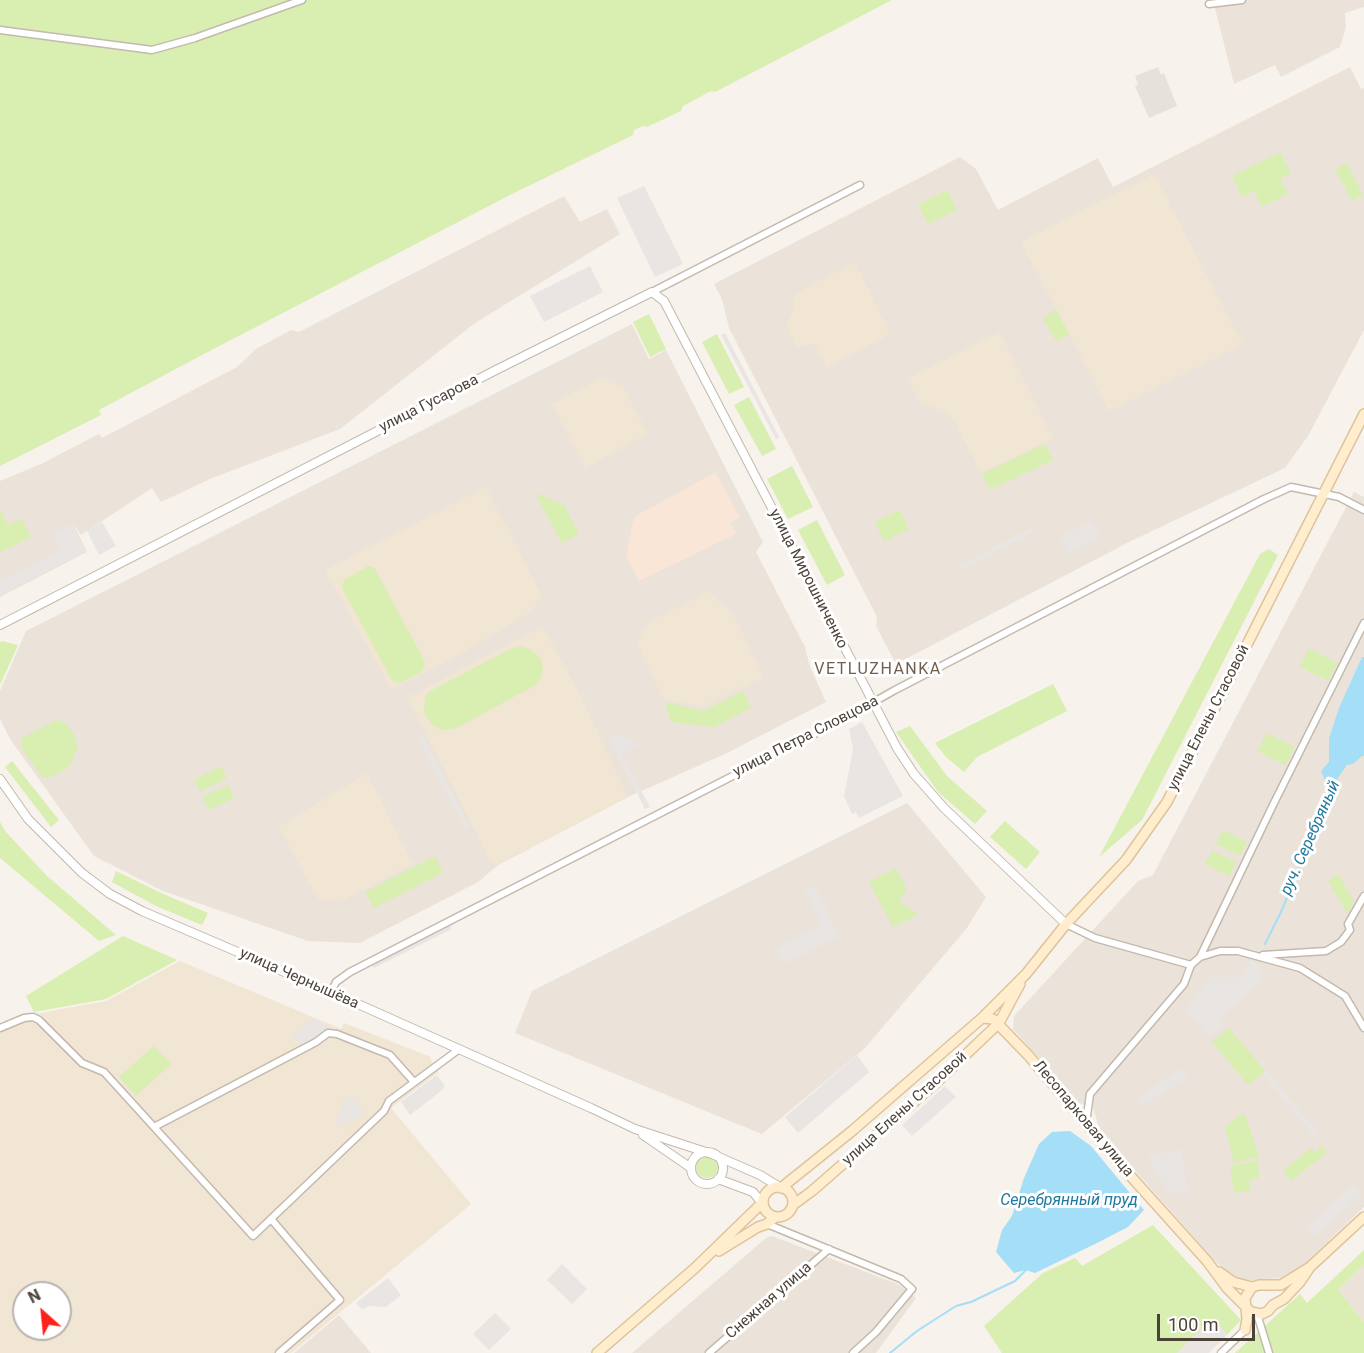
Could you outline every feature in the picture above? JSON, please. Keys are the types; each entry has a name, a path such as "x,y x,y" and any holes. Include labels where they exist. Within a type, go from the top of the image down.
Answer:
{"main road":[{"path":"1323,493 1364,414"},
{"name":"улица Елены Стасовой","path":"781,1188 852,1131 982,1018 1026,974 1066,924 1126,860 1167,802 1323,493"},
{"name":"улица Елены Стасовой","path":"793,1205 937,1082 999,1023 1026,974"},
{"path":"982,1018 993,1019 999,1023"},
{"name":"Лесопарковая улица","path":"999,1023 1125,1171 1215,1269"},
{"path":"597,1353 695,1268 762,1203 768,1191 776,1187 789,1192 793,1205 784,1216 734,1240 695,1268"},
{"path":"762,1203 771,1221"},
{"path":"1215,1269 1233,1282 1252,1287 1287,1283 1310,1267 1364,1217"},
{"path":"1215,1269 1227,1288 1247,1308 1257,1314 1265,1313 1284,1299 1310,1267"},
{"path":"1245,1330 1247,1308 1245,1298 1252,1287"},
{"path":"1266,1287 1273,1296 1273,1305"},
{"path":"1245,1330 1254,1322 1257,1314"}],"street":[{"path":"0,30 152,50 195,38 302,0"},
{"path":"1209,4 1242,0"},
{"name":"улица Гусарова","path":"0,625 860,185"},
{"name":"улица Мирошниченко","path":"652,292 664,301 873,703 914,774 944,808 1066,924"},
{"name":"улица Петра Словцова","path":"332,992 336,982 350,972 1264,499 1292,487 1339,497 1364,510"},
{"path":"1200,957 1268,814 1364,623"},
{"name":"улица Чернышёва","path":"0,779 28,819 82,873 110,894 142,911 332,992 634,1129 712,1154 760,1175 781,1188"},
{"path":"1258,956 1326,951 1341,942 1350,930 1348,924 1364,896"},
{"path":"1066,924 1095,938 1191,964"},
{"path":"1086,1123 1090,1094 1184,984 1191,964 1200,957 1220,951 1238,951 1300,968 1345,996 1364,1028"},
{"path":"0,1028 24,1018 33,1017 39,1020 82,1063 105,1072 253,1236 384,1111 389,1101 458,1050"},
{"path":"154,1127 316,1042 328,1033 337,1034 390,1054 414,1082"},
{"name":"улица Чернышёва","path":"634,1129 691,1168 693,1176 701,1183 711,1183 718,1179 753,1192 762,1203"},
{"path":"691,1168 692,1161 698,1154 701,1152 712,1154 723,1163 722,1173 718,1179"},
{"path":"271,1219 340,1300 279,1353"},
{"name":"Снежная улица","path":"771,1221 829,1249 901,1279 912,1289 876,1332 852,1353"},
{"name":"Снежная улица","path":"709,1353 829,1249"},
{"path":"1257,1314 1269,1353"},
{"path":"1221,1353 1245,1330"}],"shaded area":[{"path":"1213,0 1364,0 1364,7 1345,13 1346,27 1340,47 1281,77 1275,65 1234,84"},
{"path":"1158,67 1161,75 1164,73 1177,106 1149,118 1135,86 1138,85 1135,76"},
{"path":"1350,67 1361,89 1364,88 1364,330 1308,436 1285,468 1129,542 896,664 876,626 877,617 729,328 722,299 714,284 960,157 976,169 998,210 1098,158 1113,187"},
{"path":"1154,174 1243,344 1109,411 1021,242"},
{"path":"644,186 683,264 655,277 617,198"},
{"path":"564,196 580,222 607,209 620,234 475,323 340,429 210,479 161,502 152,488 81,535 73,523 87,552 0,597 0,481 41,464 99,434 102,438 237,367 256,349 291,330 299,332"},
{"path":"855,262 890,334 827,367 814,344 797,347 786,324 794,309 793,298 804,288"},
{"path":"590,266 603,292 544,322 530,296"},
{"path":"632,324 649,359 666,350 763,542 756,552 805,647 810,667 826,702 727,753 628,797 498,865 478,882 360,943 308,941 163,891 94,856 10,739 0,719 0,691 26,631"},
{"path":"1000,332 1053,439 981,473 951,415 919,402 907,379"},
{"path":"725,333 779,437 776,439 721,335"},
{"path":"602,378 623,386 648,434 585,468 552,404"},
{"path":"716,472 740,518 730,523 736,534 639,581 626,556 634,517"},
{"path":"486,487 542,596 531,612 446,662 391,689 325,570"},
{"path":"1354,492 1364,497 1364,1207 1300,1268 1283,1278 1248,1280 1232,1276 1216,1262 1100,1131 1093,1107 1079,1103 1013,1029 1014,1016 1138,881 1153,875"},
{"path":"1092,520 1100,537 1068,553 1060,537"},
{"path":"102,522 116,546 99,555 87,531"},
{"path":"72,524 86,552 0,595 0,582 61,551 53,534"},
{"path":"1032,528 1034,532 962,569 960,565"},
{"path":"708,591 732,612 764,677 703,707 663,699 637,643 648,622"},
{"path":"543,626 580,695 628,797 498,865 491,862 407,698"},
{"path":"862,722 903,796 859,818 856,812 852,814 844,796 853,749 849,729"},
{"path":"616,733 640,745 622,754 650,807 645,809 608,737"},
{"path":"423,737 470,828 466,830 418,739"},
{"path":"367,773 413,864 342,901 319,900 278,827"},
{"path":"907,803 986,897 967,928 865,1048 762,1134 515,1033 532,991"},
{"path":"815,885 839,937 784,964 776,948 821,925 805,890"},
{"path":"450,925 452,929 374,968 372,965"},
{"path":"180,961 341,1029 344,1023 431,1057 430,1059 439,1072 391,1108 471,1204 291,1353 0,1353 0,1033 35,1014 106,1001"},
{"path":"1250,961 1259,963 1260,975 1264,980 1219,1018 1224,1025 1209,1037 1186,1011 1209,977 1241,977"},
{"path":"312,1018 332,1030 302,1046 292,1035"},
{"path":"857,1055 869,1072 798,1133 785,1117"},
{"path":"1180,1067 1189,1077 1142,1106 1139,1099"},
{"path":"1266,1071 1318,1132 1314,1136 1262,1074"},
{"path":"437,1075 445,1086 410,1115 401,1102"},
{"path":"945,1086 956,1097 912,1136 902,1125"},
{"path":"351,1096 365,1112 335,1127 343,1102"},
{"path":"1181,1149 1188,1191 1171,1193 1160,1180 1147,1157"},
{"path":"1353,1185 1362,1195 1315,1237 1306,1227"},
{"path":"772,1236 900,1285 916,1298 876,1353 632,1353 766,1238"},
{"path":"562,1264 587,1289 572,1304 547,1280"},
{"path":"1364,1265 1364,1322 1338,1290"},
{"path":"388,1278 401,1295 386,1307 371,1306 362,1309 356,1303"},
{"path":"495,1313 511,1329 489,1350 473,1334"},
{"path":"339,1315 371,1353 294,1353"},
{"path":"1212,1319 1227,1335 1209,1353 1177,1353"}],"green space":[{"path":"0,0 892,0 715,92 711,91 683,106 681,111 647,127 643,126 634,130 633,135 510,195 200,356 99,410 101,415 0,466"},
{"path":"1280,152 1291,173 1280,179 1288,194 1262,207 1254,191 1242,197 1232,176"},
{"path":"1347,163 1363,195 1352,201 1335,169"},
{"path":"947,190 957,210 928,224 918,205"},
{"path":"1056,310 1069,334 1056,341 1043,318"},
{"path":"649,314 666,349 650,357 633,322"},
{"path":"717,334 744,387 729,394 702,342"},
{"path":"749,397 776,449 762,456 734,405"},
{"path":"1045,444 1053,460 990,490 982,474"},
{"path":"792,466 813,507 788,519 767,479"},
{"path":"535,493 564,505 579,534 562,543"},
{"path":"0,509 8,525 22,519 31,537 0,552"},
{"path":"900,510 909,529 884,541 875,522"},
{"path":"817,520 845,575 827,585 798,530"},
{"path":"1269,549 1278,555 1142,820 1099,857 1260,554"},
{"path":"368,566 373,567 376,571 425,662 422,672 398,683 392,680 342,588 344,580"},
{"path":"0,642 18,645 0,685"},
{"path":"519,646 531,650 541,659 543,667 537,684 457,728 443,730 432,725 424,712 428,693"},
{"path":"1309,648 1337,663 1328,681 1300,667"},
{"path":"1053,684 1067,711 977,757 964,772 946,757 935,743"},
{"path":"743,691 751,708 714,727 671,722 665,702 704,711"},
{"path":"57,720 64,722 76,737 77,750 71,764 66,769 48,778 42,777 21,747 22,738"},
{"path":"910,726 947,776 987,811 975,824 938,792 896,732"},
{"path":"1267,733 1295,747 1285,765 1257,751"},
{"path":"12,761 59,820 51,827 5,767"},
{"path":"221,766 227,778 200,792 194,780"},
{"path":"228,785 234,798 209,810 202,797"},
{"path":"1005,821 1040,852 1026,869 990,837"},
{"path":"0,822 5,831 47,876 116,935 99,941 0,858"},
{"path":"1223,830 1247,842 1240,856 1216,844"},
{"path":"1212,851 1236,862 1229,876 1205,864"},
{"path":"435,856 443,873 374,908 365,892"},
{"path":"896,868 907,889 899,901 918,915 893,927 869,882"},
{"path":"116,871 208,913 202,925 156,906 112,882"},
{"path":"1338,874 1354,901 1348,914 1328,881"},
{"path":"123,936 177,960 106,999 34,1012 26,996"},
{"path":"1229,1028 1265,1071 1248,1085 1212,1042"},
{"path":"154,1046 171,1064 136,1096 119,1077"},
{"path":"1243,1113 1259,1157 1234,1163 1225,1127"},
{"path":"1322,1146 1327,1152 1291,1181 1283,1170 1311,1148 1315,1153"},
{"path":"707,1156 715,1159 718,1167 715,1175 707,1178 699,1175 696,1167 699,1159"},
{"path":"1258,1161 1259,1178 1249,1180 1251,1190 1234,1193 1230,1166"},
{"path":"1153,1225 1241,1320 1227,1335 1212,1319 1177,1353 1002,1353 984,1326 1043,1273 1075,1258 1082,1266"},
{"path":"1364,1250 1364,1265 1338,1290 1364,1322 1364,1353 1235,1353 1300,1294 1307,1303"}],"water":[{"path":"1364,657 1364,756 1353,764 1347,765 1333,785 1327,784 1321,771 1329,762 1329,738 1339,708"},
{"name":"Серебрянный пруд","path":"1070,1131 1091,1146 1144,1210 1128,1227 1095,1244 1035,1273 1026,1270 1014,1273 996,1252 1002,1230 1012,1216 1024,1178 1039,1144 1052,1132"}],"waterway":[{"name":"руч. Серебряный","path":"1265,944 1281,912 1334,784"},
{"name":"руч. Серебряный","path":"890,1353 917,1331 956,1306 971,1302 1015,1281 1027,1269"}],"district":[{"name":"VETLUZHANKA","path":"878,670"}]}
